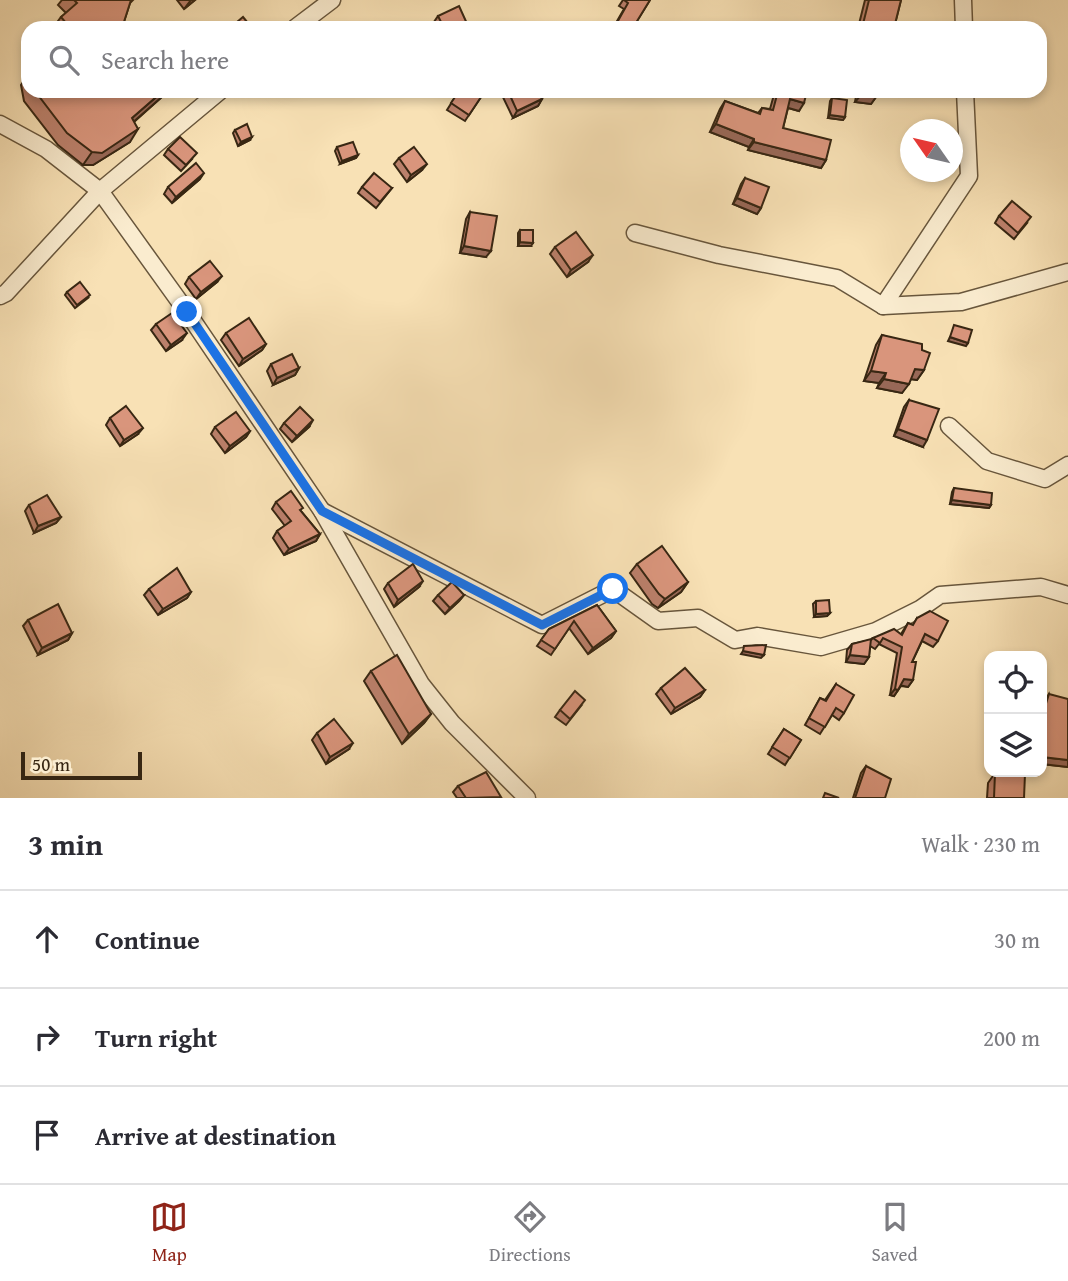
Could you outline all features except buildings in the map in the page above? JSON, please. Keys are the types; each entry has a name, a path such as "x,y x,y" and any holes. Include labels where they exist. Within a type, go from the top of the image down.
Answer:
{"street":[{"path":"304,21 332,0"},
{"path":"963,0 964,21"},
{"path":"2,298 100,191 212,98"},
{"path":"883,306 969,176 965,98"},
{"path":"0,124 46,149 100,191 187,312 322,511 421,684 452,723 527,798"},
{"path":"635,233 719,255 836,278 883,306 961,302 1068,272"},
{"path":"949,426 987,461 1045,479 1068,465"},
{"path":"322,511 542,625 613,589 659,621 698,618 735,639 757,636 821,647 876,631 940,596 1041,587 1068,595"}],"route":[{"path":"187,312 322,511 456,583 542,625 613,589"}]}
